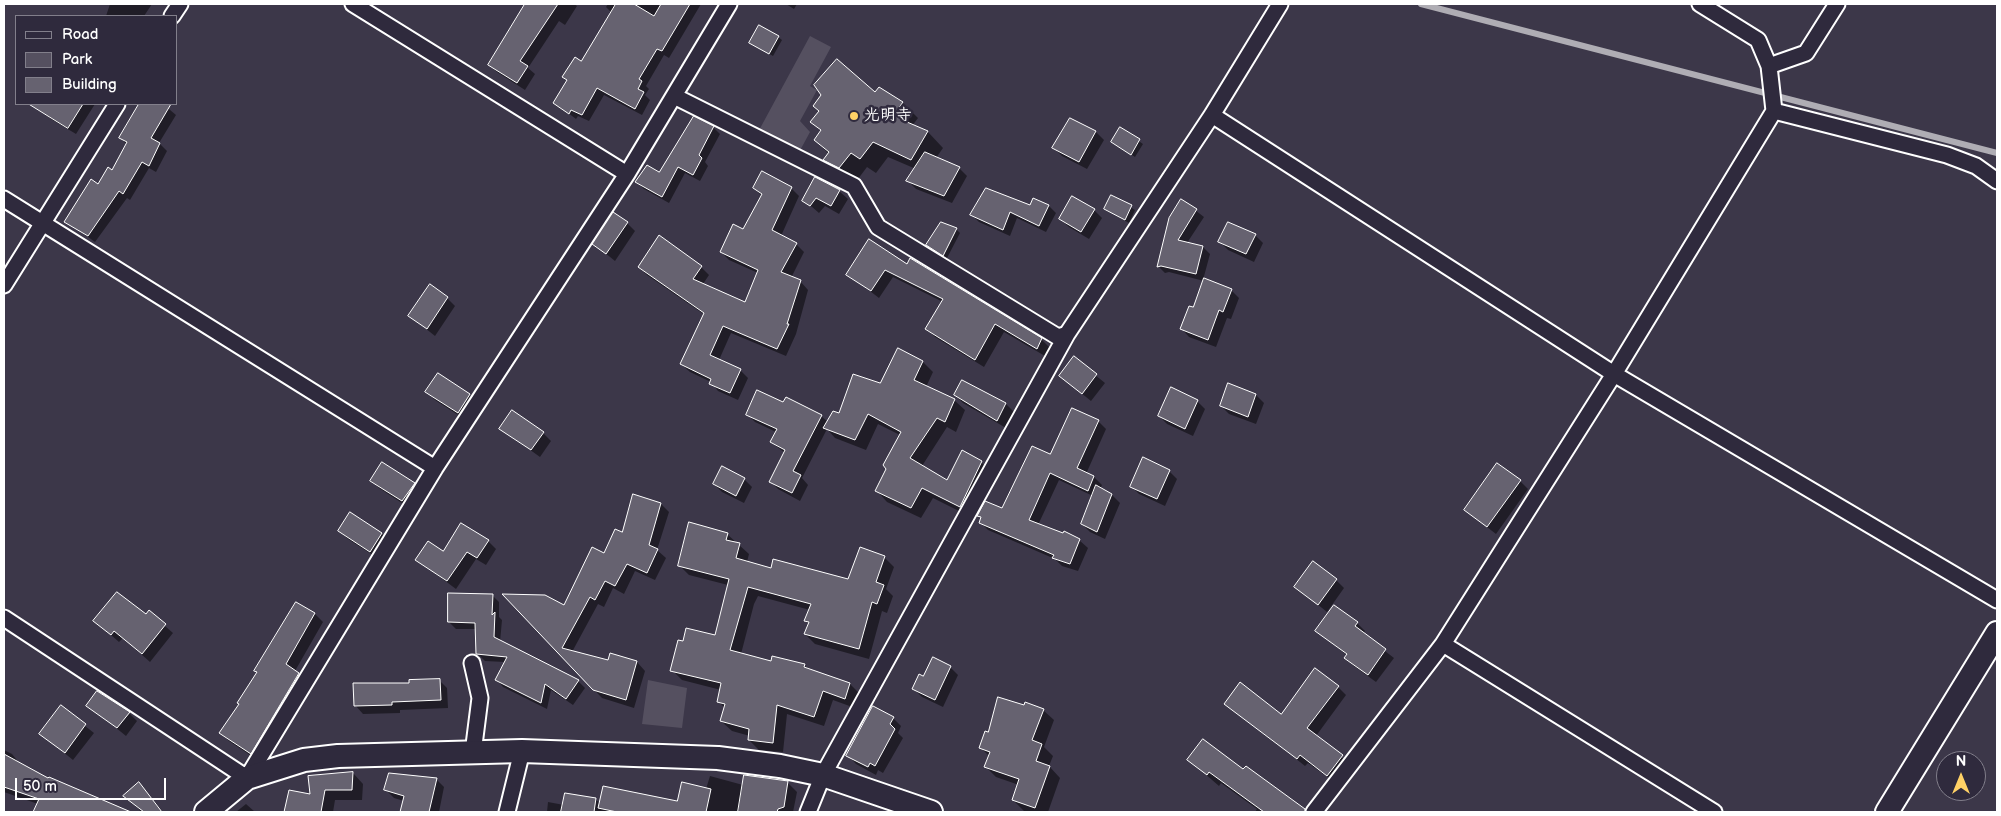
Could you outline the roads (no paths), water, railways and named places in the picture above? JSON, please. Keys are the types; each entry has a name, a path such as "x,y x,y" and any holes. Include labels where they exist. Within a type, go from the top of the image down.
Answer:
{"street":[{"path":"173,15 180,4"},
{"path":"353,4 627,174"},
{"path":"206,812 247,778 435,468 627,174 729,4"},
{"path":"808,812 823,775 1067,334 1212,114 1280,4"},
{"path":"1314,812 1443,644 1614,374 1774,111 1769,66 1758,40 1700,4"},
{"path":"1769,66 1806,53 1836,4"},
{"path":"674,96 854,186 878,227 1058,337 1067,334"},
{"path":"4,285 116,105"},
{"path":"1774,111 1947,155 1976,166 1997,181"},
{"path":"1212,114 1614,374 1997,600"},
{"path":"4,199 435,468"},
{"path":"4,618 247,778"},
{"path":"1887,812 1997,633"},
{"path":"1443,644 1714,812"},
{"path":"472,663 480,698 473,753"},
{"path":"247,778 304,760 338,756 522,751 718,758 780,766 823,775 931,812"},
{"path":"507,812 522,751"}],"waterway":[{"path":"1421,4 1997,153"}],"place":[{"name":"光明寺","path":"854,116"}]}
